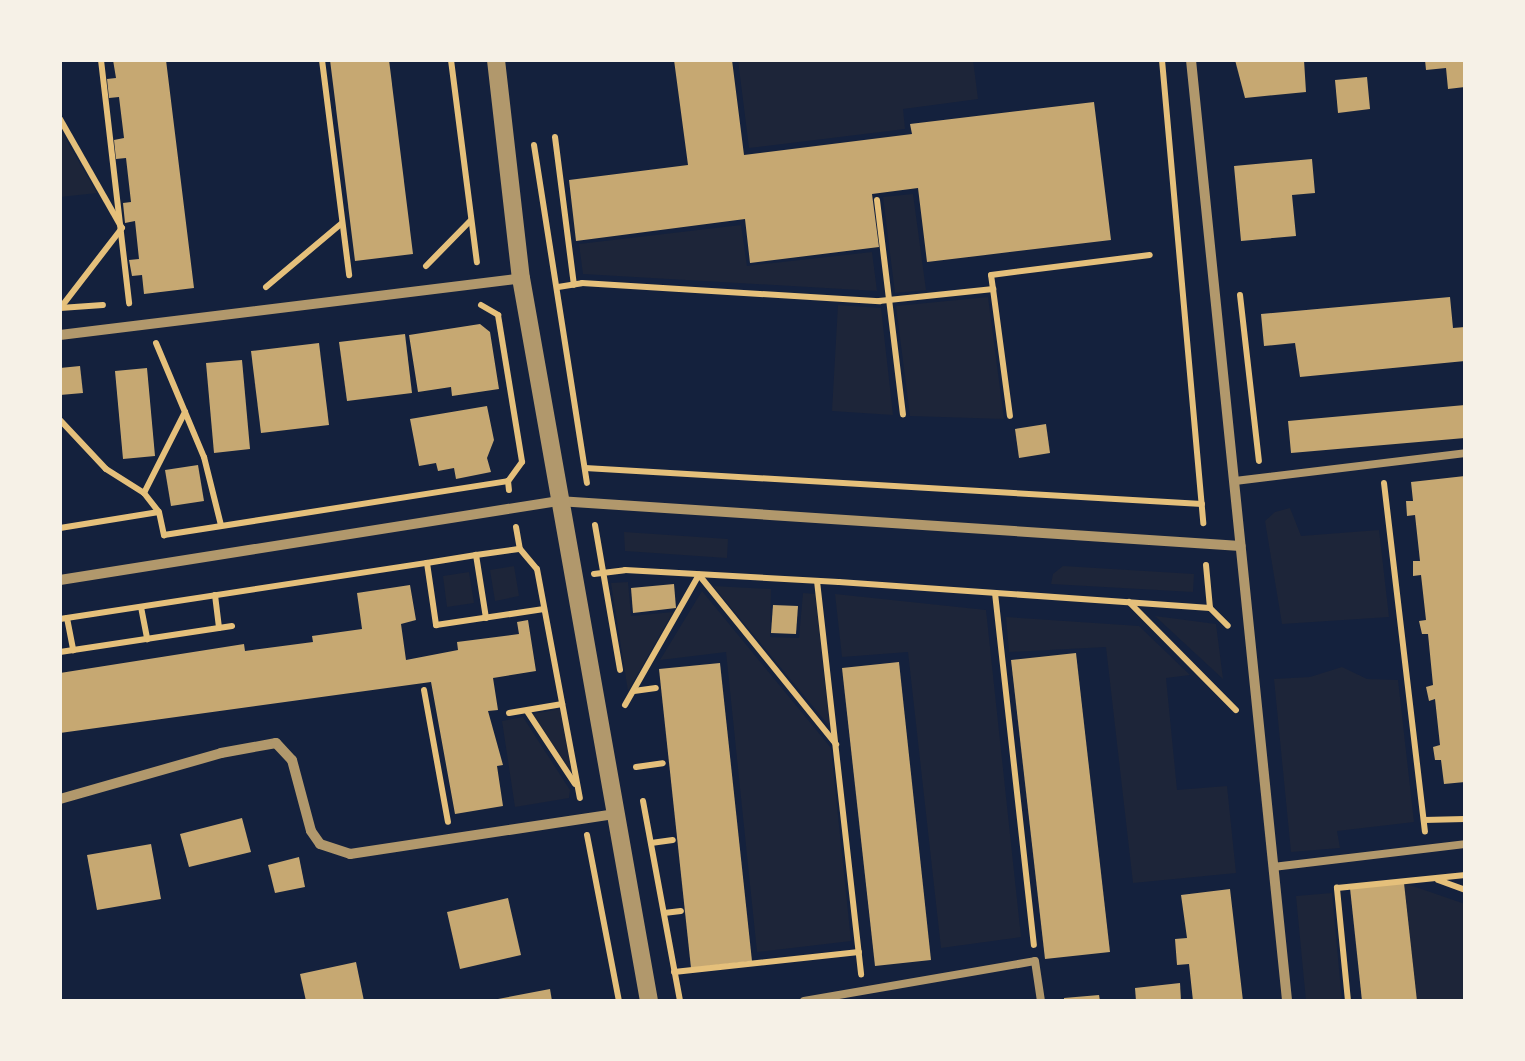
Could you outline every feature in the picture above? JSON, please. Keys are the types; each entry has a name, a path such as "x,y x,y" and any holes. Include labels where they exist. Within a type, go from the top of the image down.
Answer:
{"street":[{"path":"496,60 521,278 648,1001"},
{"path":"1191,60 1287,1001"},
{"path":"60,335 521,278"},
{"path":"60,580 558,501 1241,546"},
{"path":"60,799 221,753 276,744 292,760 311,831 333,850 350,854 614,814"}],"lane":[{"path":"1235,481 1465,453"},
{"path":"1273,867 1465,844"},
{"path":"804,1001 1036,961 1041,1001"}],"path":[{"path":"101,60 130,303"},
{"path":"322,60 350,275"},
{"path":"60,420 106,468 144,493 159,512 164,534 508,480 522,462 498,315 482,305 451,60"},
{"path":"585,468 1202,504 1162,60"},
{"path":"60,119 122,228"},
{"path":"554,137 574,284"},
{"path":"534,140 620,676"},
{"path":"877,200 903,414"},
{"path":"426,266 471,220"},
{"path":"266,287 342,222"},
{"path":"61,308 122,228"},
{"path":"1010,416 992,275 1150,255"},
{"path":"558,287 574,284 889,300 993,289"},
{"path":"155,342 204,458 221,525"},
{"path":"144,493 185,412"},
{"path":"508,480 520,549 537,569 581,802 562,805"},
{"path":"1384,484 1427,848"},
{"path":"60,528 159,512"},
{"path":"73,650 64,618 520,549"},
{"path":"476,555 486,618"},
{"path":"427,563 436,625 544,609"},
{"path":"603,572 817,581 1210,608 1228,625"},
{"path":"634,691 699,576"},
{"path":"699,576 836,745"},
{"path":"817,581 863,991"},
{"path":"995,593 1036,961"},
{"path":"214,595 220,628"},
{"path":"1129,602 1236,711"},
{"path":"141,607 147,639"},
{"path":"60,652 232,626"},
{"path":"628,721 623,692 656,688"},
{"path":"424,690 448,824 467,821"},
{"path":"509,714 562,704"},
{"path":"527,711 578,789"},
{"path":"634,752 680,1001"},
{"path":"636,767 663,763"},
{"path":"584,818 619,1001"},
{"path":"1424,820 1465,818"},
{"path":"650,844 673,840"},
{"path":"1348,1001 1337,888 1465,875"},
{"path":"1436,880 1465,890"},
{"path":"664,914 681,910"},
{"path":"674,972 859,952"}],"shaded area":[{"path":"738,60 973,60 978,99 903,109 905,129 749,148"},
{"path":"60,129 97,193 60,197"},
{"path":"913,194 926,290 895,293 883,197"},
{"path":"741,225 747,266 872,252 877,291 583,274 579,244"},
{"path":"988,297 1004,419 910,416 896,306"},
{"path":"838,305 881,308 893,415 832,411"},
{"path":"1290,508 1301,536 1379,530 1389,617 1282,624 1265,521 1275,512"},
{"path":"624,532 728,539 727,558 625,551"},
{"path":"514,566 519,596 495,601 490,570"},
{"path":"1063,566 1194,574 1193,592 1051,584 1053,574"},
{"path":"469,572 474,603 447,607 443,576"},
{"path":"628,582 631,616 673,612 628,691 611,583"},
{"path":"713,586 771,589 770,637 799,638 803,593 815,594 830,727"},
{"path":"702,591 831,748 851,941 757,952 726,652 660,660"},
{"path":"835,594 986,610 1021,937 941,948 908,652 842,657"},
{"path":"1155,616 1216,624 1223,679"},
{"path":"1006,617 1139,626 1190,675 1166,678 1177,790 1227,786 1236,873 1133,883 1106,647 1009,652"},
{"path":"1342,667 1367,679 1398,680 1414,822 1337,831 1340,848 1291,852 1274,679 1310,677"},
{"path":"560,709 572,774 532,714"},
{"path":"523,717 570,790 569,798 515,807 502,721"},
{"path":"1404,883 1465,904 1465,1001 1417,1001"},
{"path":"1332,893 1342,1001 1306,1001 1296,896"}],"building":[{"path":"113,60 166,60 194,288 144,294 142,275 132,276 129,260 139,259 135,221 125,223 123,203 131,202 126,158 116,159 114,140 124,138 119,97 109,98 107,79 116,78"},
{"path":"330,60 389,60 413,254 355,261"},
{"path":"674,60 732,60 744,155 912,134 910,124 1094,102 1111,240 927,262 918,188 872,194 879,247 750,263 745,219 576,241 569,180 688,165"},
{"path":"1235,60 1304,60 1306,92 1245,98"},
{"path":"1425,60 1465,60 1465,87 1448,89 1446,68 1426,70"},
{"path":"1367,77 1370,109 1338,113 1335,80"},
{"path":"1312,159 1315,193 1292,195 1296,236 1241,241 1234,166"},
{"path":"1450,297 1453,328 1465,327 1465,361 1300,377 1295,343 1264,346 1261,314"},
{"path":"480,324 490,332 499,389 452,396 451,387 418,392 409,335"},
{"path":"405,334 412,393 347,401 339,342"},
{"path":"319,343 329,425 261,433 251,351"},
{"path":"242,360 250,449 214,453 206,363"},
{"path":"80,366 83,393 60,395 60,368"},
{"path":"147,368 155,456 123,459 115,371"},
{"path":"1465,405 1465,438 1291,453 1288,421"},
{"path":"487,406 494,440 487,458 491,472 456,479 454,468 438,471 436,463 419,466 410,419"},
{"path":"1046,424 1050,453 1019,458 1015,429"},
{"path":"198,465 204,501 171,506 165,470"},
{"path":"1465,476 1465,782 1444,784 1441,760 1435,760 1433,747 1440,745 1435,699 1429,701 1426,687 1433,685 1428,634 1422,634 1419,621 1426,620 1421,575 1413,576 1413,561 1420,561 1415,515 1407,516 1406,501 1413,501 1411,482"},
{"path":"674,584 676,608 633,613 631,588"},
{"path":"410,585 416,620 401,624 406,660 458,650 457,642 519,634 517,622 528,620 536,671 493,678 498,710 488,711 503,765 497,766 503,806 455,814 431,682 60,733 60,673 244,644 245,651 313,642 312,636 362,629 357,593"},
{"path":"773,605 798,606 796,634 771,633"},
{"path":"1076,653 1110,952 1045,959 1011,660"},
{"path":"899,662 931,960 875,966 842,668"},
{"path":"720,663 752,961 691,968 659,669"},
{"path":"242,818 251,852 189,867 180,834"},
{"path":"151,844 161,899 97,910 87,855"},
{"path":"299,857 305,887 275,893 268,865"},
{"path":"1404,883 1417,1001 1362,1001 1350,888"},
{"path":"1230,889 1243,1001 1193,1001 1189,964 1177,965 1175,939 1187,938 1181,895"},
{"path":"508,898 521,955 460,969 447,912"},
{"path":"356,962 364,1001 306,1001 300,974"},
{"path":"1180,983 1181,1001 1136,1001 1135,988"},
{"path":"550,989 552,1001 498,1001 498,999"},
{"path":"1099,995 1100,1001 1064,1001 1064,998"}]}
